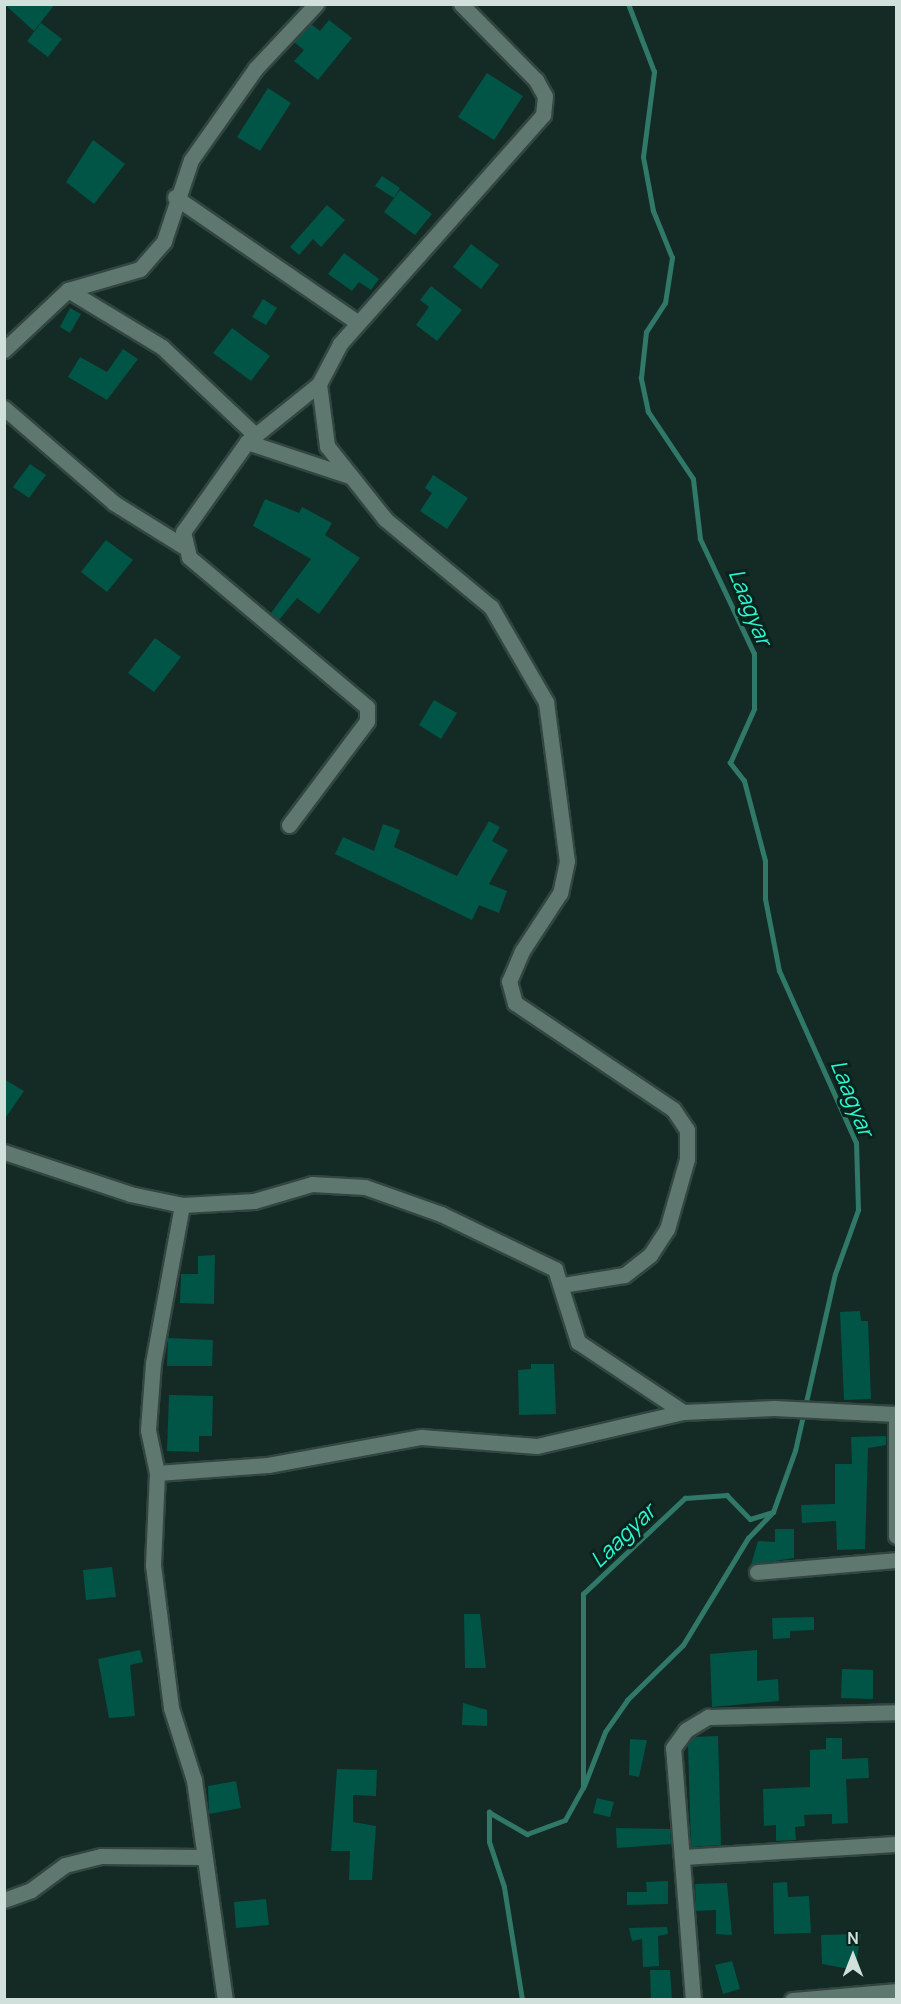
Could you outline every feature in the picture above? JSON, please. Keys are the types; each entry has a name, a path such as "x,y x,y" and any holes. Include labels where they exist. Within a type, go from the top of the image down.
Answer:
{"street":[{"path":"4,350 68,290 140,269 164,242 175,197 191,160 256,68 316,4"},
{"path":"183,546 183,532 251,439 320,384 358,323 543,115 545,96 536,80 461,4"},
{"path":"175,197 358,323"},
{"path":"68,290 162,347 251,439 350,476"},
{"path":"320,384 327,446 384,519 491,607 546,702 567,861 560,893 522,951 509,981 515,1003 674,1109 687,1130 687,1158 666,1229 651,1255 624,1275 562,1285"},
{"path":"4,408 114,503 183,546 274,632 367,707 367,721 289,825"},
{"path":"4,1152 130,1194 182,1205 254,1201 312,1184 365,1187 441,1214 555,1269 562,1285 578,1342 683,1412"},
{"path":"182,1205 153,1363 148,1430 157,1473 153,1565 157,1609 169,1661 171,1708 194,1780 201,1857 225,2000"},
{"path":"157,1473 268,1465 421,1437 537,1446 683,1412 774,1408 896,1414 897,1536"},
{"path":"757,1572 897,1560"},
{"path":"693,2000 673,1748 686,1730 708,1717 897,1712"},
{"path":"682,1857 897,1844"},
{"path":"4,1900 31,1890 64,1865 101,1856 201,1857"},
{"path":"792,2000 897,1991"}],"building":[{"path":"4,4 55,4 34,31"},
{"path":"329,20 352,38 318,80 294,61 304,50 294,42 311,24 320,31"},
{"path":"41,23 62,39 48,57 27,41"},
{"path":"487,73 523,96 494,140 458,117"},
{"path":"268,88 291,103 260,151 237,137"},
{"path":"93,140 125,164 94,204 66,182"},
{"path":"382,176 400,188 394,198 375,186"},
{"path":"400,190 432,214 415,235 384,212"},
{"path":"327,205 345,220 321,247 313,239 299,255 290,247"},
{"path":"471,244 499,265 481,289 453,267"},
{"path":"344,253 379,279 371,290 359,282 352,291 328,274"},
{"path":"431,286 462,310 437,341 416,325 429,307 420,300"},
{"path":"263,299 277,308 266,325 252,317"},
{"path":"70,308 81,314 70,333 60,327"},
{"path":"232,328 270,356 251,381 213,353"},
{"path":"123,349 138,359 107,400 68,377 80,357 107,372"},
{"path":"30,464 46,475 29,498 13,487"},
{"path":"433,475 468,498 447,529 420,511 432,493 425,488"},
{"path":"265,499 299,513 302,507 332,523 325,535 360,558 319,614 297,598 279,620 271,613 311,559 253,526"},
{"path":"106,540 133,560 107,592 81,572"},
{"path":"155,638 181,657 154,692 128,673"},
{"path":"434,700 457,713 441,739 419,725"},
{"path":"489,821 500,827 492,841 508,850 489,884 507,891 499,913 479,905 472,920 335,854 343,837 374,851 383,824 400,830 394,847 457,876"},
{"path":"4,1079 24,1091 4,1120"},
{"path":"215,1255 214,1304 180,1303 181,1274 198,1274 198,1256"},
{"path":"860,1311 861,1321 868,1321 871,1399 844,1400 840,1312"},
{"path":"168,1338 213,1340 212,1366 167,1366"},
{"path":"531,1364 554,1364 556,1414 519,1415 518,1370 531,1369"},
{"path":"169,1395 213,1396 212,1436 199,1436 199,1452 167,1451"},
{"path":"886,1436 886,1445 868,1448 865,1549 837,1550 836,1521 802,1523 801,1505 835,1504 835,1464 852,1464 851,1437"},
{"path":"775,1529 794,1529 794,1558 751,1565 758,1541 775,1542"},
{"path":"112,1567 116,1597 86,1600 83,1570"},
{"path":"464,1614 480,1614 486,1668 465,1668"},
{"path":"814,1617 814,1630 790,1631 790,1638 773,1639 772,1618"},
{"path":"140,1650 143,1662 130,1665 135,1716 109,1718 98,1659"},
{"path":"757,1650 757,1681 778,1679 779,1701 712,1707 710,1654"},
{"path":"842,1669 873,1670 873,1699 841,1698"},
{"path":"463,1703 487,1710 487,1726 462,1725"},
{"path":"718,1736 721,1845 691,1847 688,1744 694,1737"},
{"path":"826,1738 842,1738 842,1759 868,1758 869,1778 846,1779 848,1823 832,1824 832,1814 804,1815 805,1826 795,1827 796,1840 776,1841 776,1825 764,1826 763,1789 810,1787 810,1750 826,1749"},
{"path":"630,1739 647,1740 639,1777 629,1775"},
{"path":"337,1769 377,1770 376,1796 353,1795 353,1822 376,1826 372,1880 349,1880 350,1851 331,1851"},
{"path":"236,1781 241,1808 209,1814 208,1786"},
{"path":"597,1798 614,1802 610,1817 593,1813"},
{"path":"616,1828 670,1829 671,1844 617,1848"},
{"path":"668,1881 668,1904 627,1905 627,1892 647,1892 646,1882"},
{"path":"787,1882 788,1897 809,1896 811,1933 774,1934 773,1883"},
{"path":"727,1883 732,1935 716,1934 716,1910 696,1911 695,1884"},
{"path":"266,1899 269,1925 236,1928 234,1902"},
{"path":"667,1927 668,1934 658,1936 659,1966 643,1967 642,1939 632,1941 629,1928"},
{"path":"861,1934 855,1970 822,1964 821,1935"},
{"path":"732,1961 740,1989 723,1994 715,1965"},
{"path":"650,1970 670,1970 672,2000 651,2000"}],"waterway":[{"name":"Laagyar","path":"522,2000 504,1887 489,1842 489,1812 527,1834 565,1820 583,1788 583,1594 685,1498 727,1495 750,1519 773,1512 795,1451 835,1274 858,1210 856,1143 779,971 765,899 765,861 744,781 730,763 754,709 754,654 700,539 693,479 648,412 641,378 646,332 665,303 672,258 653,211 643,157 654,72 628,4"},
{"path":"584,1786 605,1732 627,1700 683,1645 748,1538 771,1514"}]}
